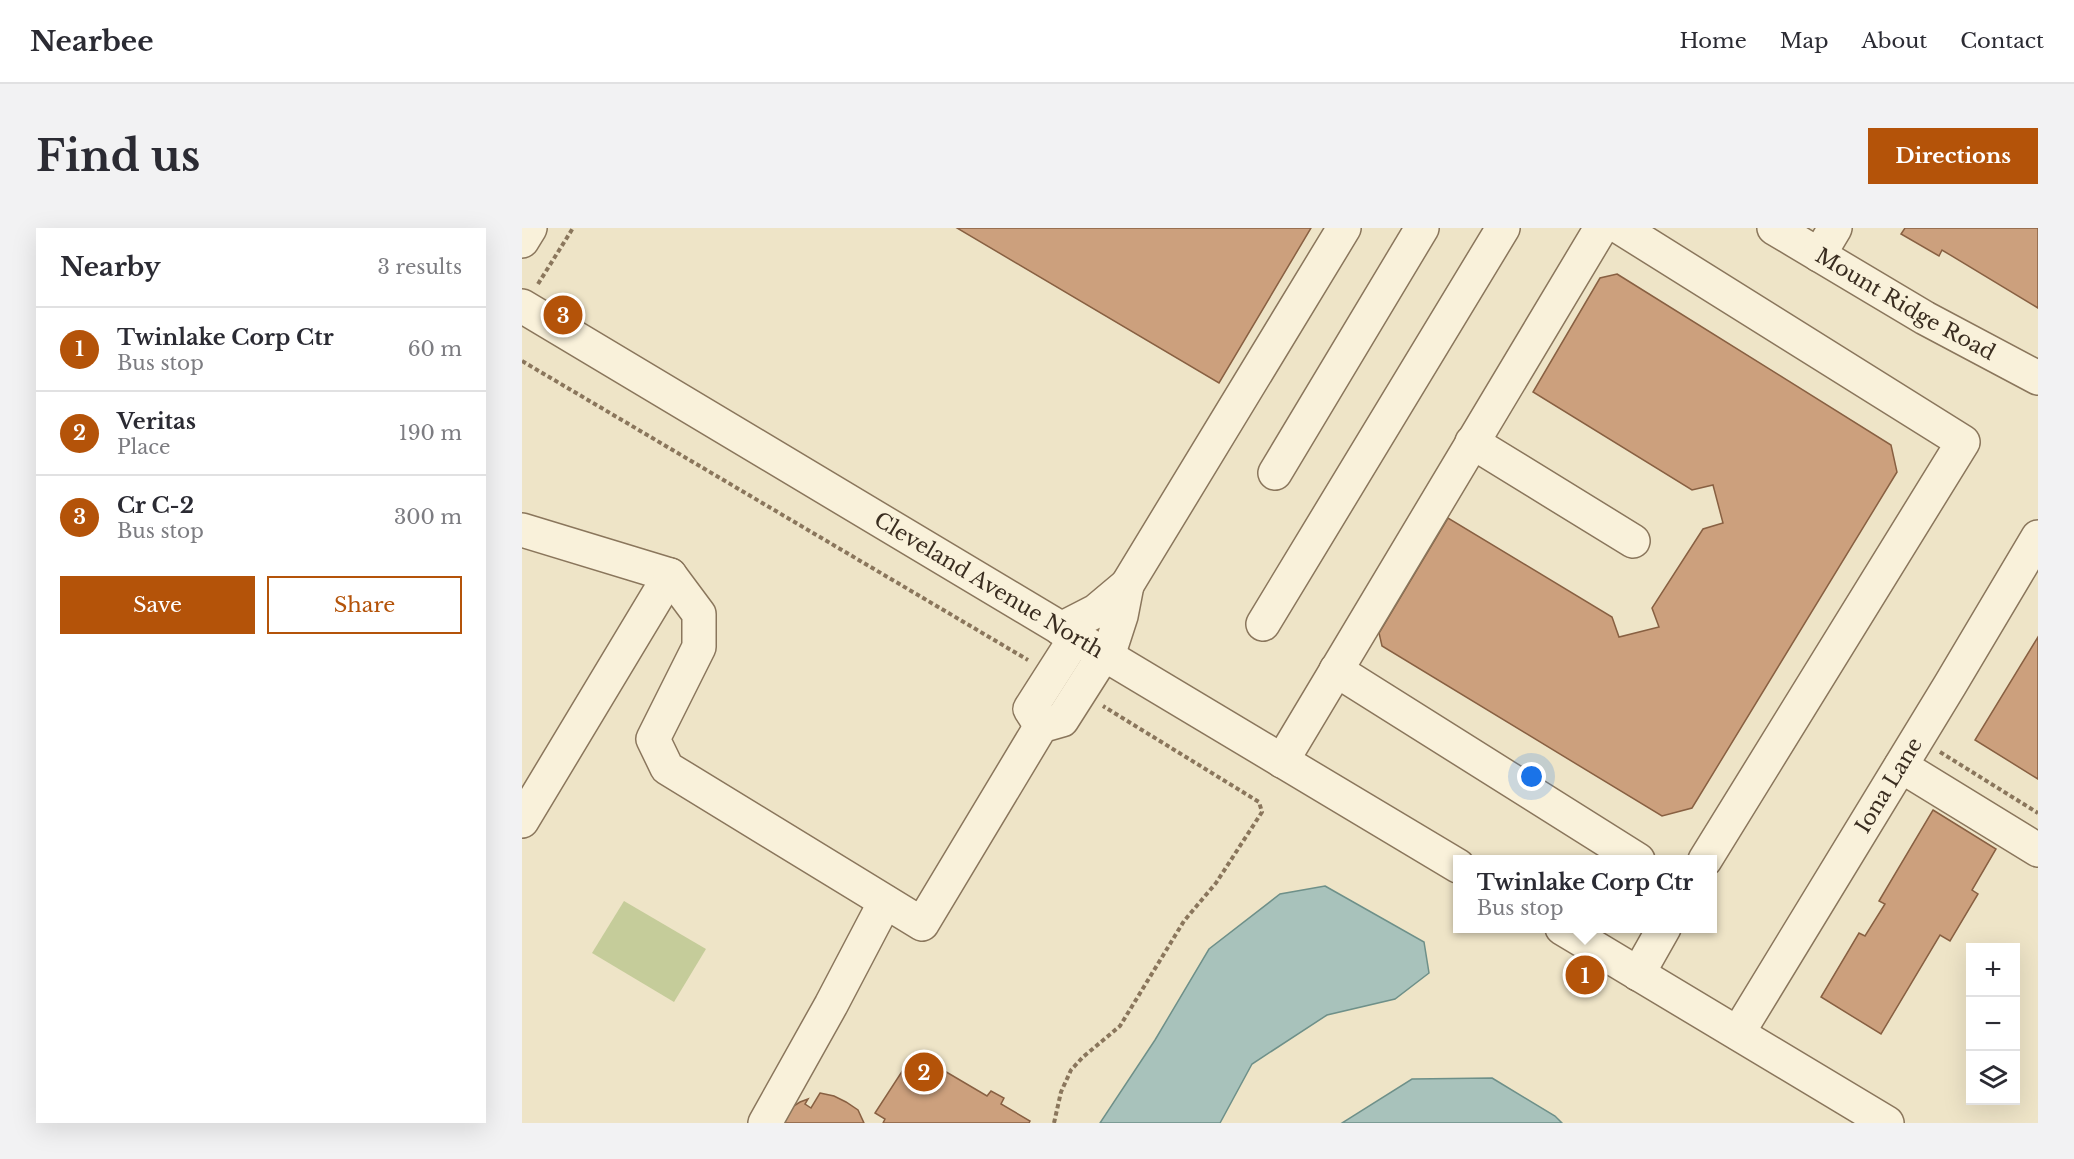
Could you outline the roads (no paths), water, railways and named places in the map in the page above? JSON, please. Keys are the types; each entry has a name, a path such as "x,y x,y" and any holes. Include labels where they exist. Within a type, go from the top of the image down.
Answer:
{"street":[{"path":"522,241 530,228"},
{"path":"522,530 670,575 699,614 699,647 653,739 667,768 922,924 1041,726 1062,720 1106,655 1120,616 1127,585 1344,228"},
{"path":"1275,473 1422,228"},
{"path":"1263,624 1503,228"},
{"path":"1282,760 1601,228"},
{"path":"1621,228 1963,442 1708,855"},
{"name":"Mount Ridge Road","path":"1774,228 1827,241 1925,318 2038,378"},
{"name":"Cleveland Avenue North","path":"522,306 1453,863"},
{"path":"1473,442 1633,541"},
{"name":"Iona Lane","path":"1738,1033 2038,537"},
{"path":"522,821 670,575"},
{"path":"1041,726 1030,709 1051,674 1069,633 1127,585"},
{"path":"1336,670 1630,855"},
{"path":"1901,766 2038,850"},
{"path":"765,1123 885,902"},
{"path":"1570,933 1887,1123"},
{"path":"1638,974 1661,933"}],"water":[{"path":"1325,886 1424,942 1429,973 1395,999 1327,1015 1252,1064 1220,1123 1100,1123 1155,1040 1209,949 1280,894"},
{"path":"1492,1078 1555,1116 1562,1123 1342,1123 1412,1079"}],"place":[{"name":"Cr C-2","path":"563,315"},
{"name":"Twinlake Corp Ctr","path":"1585,975"},
{"name":"Veritas","path":"924,1072"}]}
